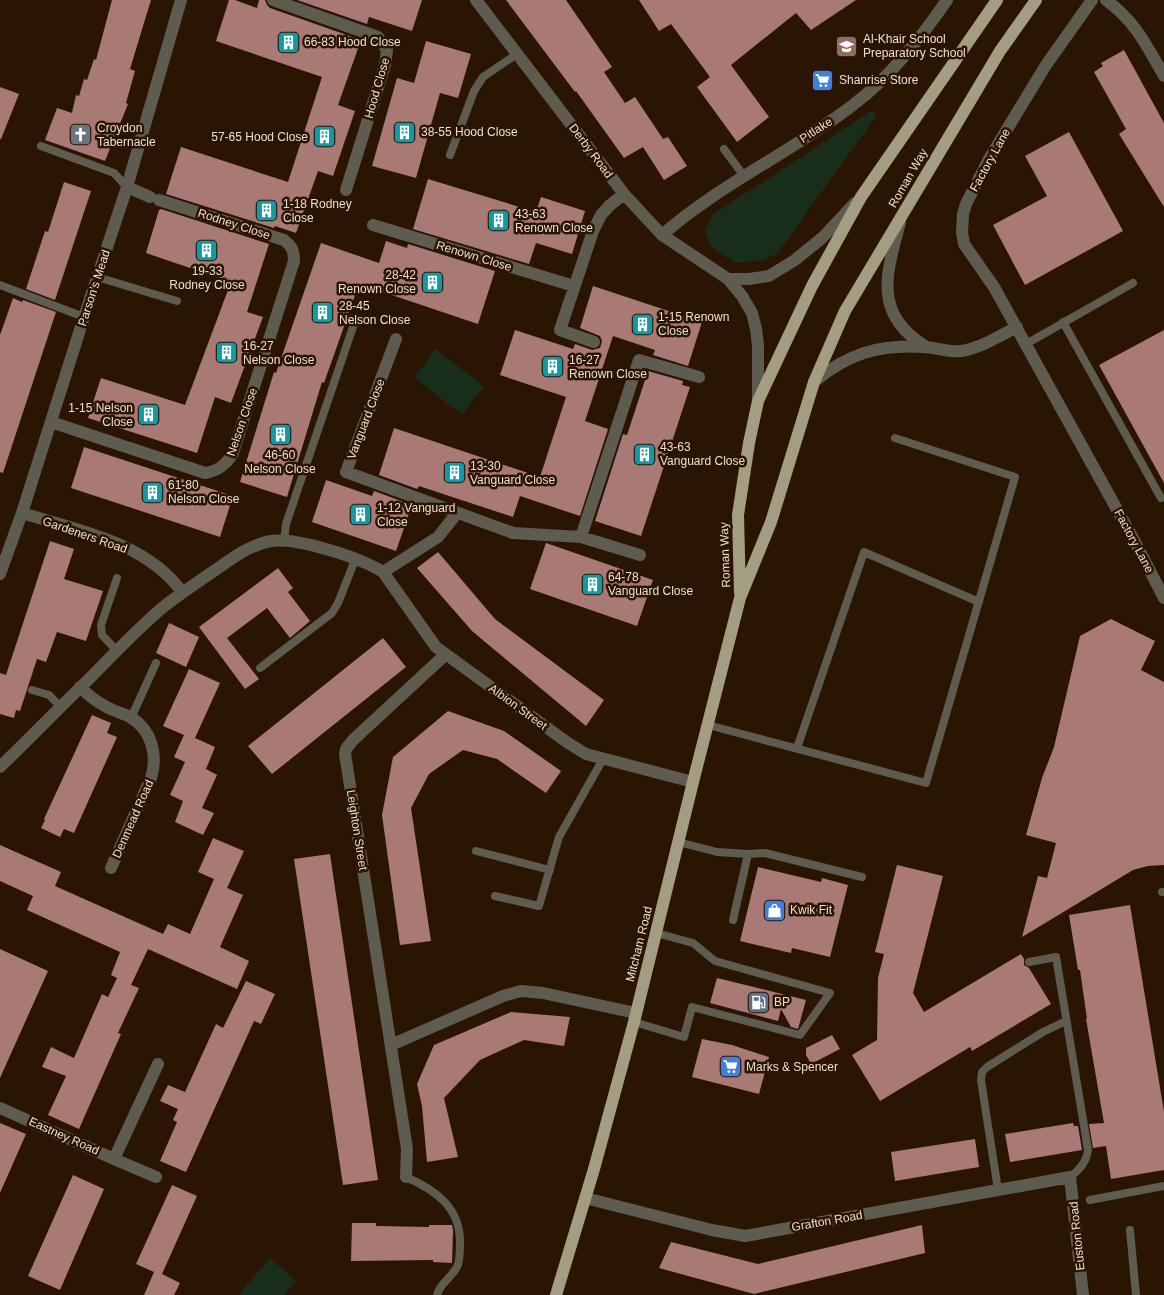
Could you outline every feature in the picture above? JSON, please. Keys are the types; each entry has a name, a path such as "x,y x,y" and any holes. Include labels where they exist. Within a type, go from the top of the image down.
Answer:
{"main road":[{"name":"Roman Way","path":"740,598 738,515 749,443 758,402 812,286 860,197 997,0"},
{"name":"Roman Way","path":"740,598 771,522 814,382 845,311 1000,51 1036,0"},
{"name":"Mitcham Road","path":"556,1295 635,1018 740,598"}],"street":[{"name":"Parson's Mead","path":"0,574 22,514 127,187 181,0"},
{"name":"Hood Close","path":"274,0 378,37 387,50 385,65 346,190"},
{"name":"Derby Road","path":"476,0 624,194 662,236 728,279 742,296 752,313 756,329 758,345 758,402"},
{"name":"Pitlake","path":"662,236 703,202 828,123 864,95 904,56 921,36 946,0"},
{"name":"Factory Lane","path":"1092,0 1046,65 989,159 966,204 963,214 962,232 964,244 994,287 1017,327 1164,598"},
{"path":"1106,0 1122,12 1140,33 1164,76"},
{"name":"Rodney Close","path":"127,187 155,199 284,240 291,245 294,261"},
{"path":"594,342 560,330 593,232 601,215 624,194"},
{"path":"728,279 749,279 769,276 795,260 822,238 860,197"},
{"path":"901,218 888,274 887,294 891,310 899,324 911,338 926,347"},
{"name":"Renown Close","path":"373,225 574,286"},
{"name":"Nelson Close","path":"51,422 205,472 214,471 222,467 229,461 233,453 294,261"},
{"path":"814,382 843,361 859,354 901,346 926,347 940,351 960,352 980,346 1017,327"},
{"name":"Vanguard Close","path":"396,339 346,472 513,533 581,537 640,556"},
{"path":"581,537 638,360 700,377"},
{"path":"0,767 162,607 240,553 253,546 284,540 306,544 375,567 383,572 438,537 457,513"},
{"name":"Gardeners Road","path":"22,514 96,536 128,549 156,565 166,573 182,592"},
{"name":"Albion Street","path":"383,572 431,641 445,655 568,743 586,754 693,782"},
{"name":"Leighton Street","path":"406,1177 407,1149 345,754 346,749 353,740 445,655"},
{"name":"Denmead Road","path":"80,687 102,705 131,718 147,734 153,748 155,762 151,778 111,868"},
{"path":"391,1045 503,996 521,991 543,993 635,1018"},
{"name":"Eastney Road","path":"0,1108 114,1159 158,1064"},
{"path":"114,1159 156,1177"},
{"name":"Grafton Road","path":"585,1198 712,1230 745,1236 1070,1177"},
{"name":"Euston Road","path":"1070,1177 1083,1295"}],"lane":[{"path":"450,155 474,91 483,77 517,54"},
{"path":"41,146 114,173 127,187"},
{"path":"724,149 744,176"},
{"path":"97,277 177,301"},
{"path":"1026,344 1133,283"},
{"path":"0,285 84,318"},
{"path":"284,540 286,524 356,318"},
{"path":"1064,322 1161,498"},
{"path":"708,724 926,783 1015,477 895,438"},
{"path":"797,748 864,552 978,602"},
{"path":"260,668 332,612 338,603 355,560"},
{"path":"117,578 101,625 102,635 117,651"},
{"path":"131,718 156,663"},
{"path":"32,690 49,696 61,707"},
{"path":"496,896 540,906 558,837 603,759"},
{"path":"678,842 717,852 765,853 862,877"},
{"path":"476,851 550,870"},
{"path":"732,920 748,854"},
{"path":"635,1018 684,1037 692,1007 800,1035 830,993 715,961 693,942 656,933"},
{"path":"1029,962 1056,957 1088,1150 1087,1157 1081,1167 1070,1177"},
{"path":"998,1190 981,1080 982,1072 1043,1032 1066,1021"},
{"path":"406,1177 425,1185 438,1194 454,1216 460,1232 460,1251 457,1266 443,1283 437,1295"},
{"path":"1090,1200 1164,1186"},
{"path":"1130,1230 1136,1295"}],"green space":[{"path":"873,110 877,115 777,254 763,260 735,263 711,247 705,231 712,215"},
{"path":"436,349 484,387 462,415 414,378"},
{"path":"270,1258 296,1281 285,1295 238,1295"}],"building":[{"path":"112,0 151,0 130,69 135,71 126,103 128,104 105,161 45,140 57,108 72,113 76,95 79,96 84,79 87,80 94,59 96,60"},
{"path":"229,0 235,0 257,8 259,0 265,0 270,8 361,40 338,105 355,111 333,176 318,171 296,233 275,226 274,228 166,194 181,147 288,182 322,77 216,41"},
{"path":"297,0 422,0 412,31 369,17 367,24"},
{"path":"506,0 566,0 612,67 604,72 625,103 635,97 663,139 668,137 687,166 664,180 643,147 624,158 576,91"},
{"path":"639,0 856,0 811,30 796,13 731,65 769,117 737,142 697,87 710,77 671,24 659,31"},
{"name":"38-55 Hood Close","path":"426,41 471,54 458,98 440,93 416,178 372,166 397,78 414,83"},
{"path":"1124,50 1164,123 1164,207 1119,134 1126,129 1094,72 1103,66 1101,63"},
{"path":"0,87 19,94 1,139 0,139"},
{"path":"1069,132 1123,231 1025,285 993,225 1047,196 1025,156"},
{"name":"43-63 Renown Close","path":"428,179 536,212 541,197 585,211 572,254 536,243 529,264 413,229"},
{"path":"64,182 91,191 55,300 26,289 45,231 48,232"},
{"path":"161,209 269,244 247,312 263,317 231,403 215,397 197,453 88,418 101,378 185,405 231,282 146,253 159,210"},
{"path":"386,241 407,248 408,244 495,271 478,324 359,284 324,383 322,382 287,497 240,482 274,372 276,373 321,243 379,263"},
{"path":"593,286 702,322 688,366 653,355 655,350 613,336 585,421 608,429 580,516 520,496 513,517 419,486 417,489 379,475 394,428 540,477 566,397 500,375 515,330 573,349 575,344 592,350 600,348 602,341 600,336 580,328"},
{"path":"13,298 56,312 3,473 0,472 0,335"},
{"path":"1164,330 1164,483 1099,365"},
{"name":"43-63 Vanguard Close","path":"648,371 683,381 682,385 690,387 641,536 595,521 623,434 627,435"},
{"name":"61-80 Nelson Close","path":"84,447 233,496 220,537 71,488"},
{"name":"1-12 Vanguard Close","path":"326,480 372,496 374,491 412,505 396,551 312,522"},
{"path":"50,541 74,549 64,579 103,591 86,641 57,632 46,662 37,659 20,711 16,710 14,718 0,714 0,673 6,675"},
{"name":"64-78 Vanguard Close","path":"546,543 653,580 637,626 530,589"},
{"path":"438,552 495,619 604,700 586,726 472,631 417,568"},
{"path":"278,568 293,588 288,592 310,621 290,638 267,608 227,638 259,679 245,689 199,627"},
{"path":"1111,619 1155,641 1141,670 1164,682 1164,865 1148,866 1133,870 1022,937 1038,876 1047,878 1056,843 1026,835 1042,778 1054,747 1080,636"},
{"path":"169,623 199,637 186,667 156,653"},
{"path":"383,638 406,667 272,774 248,746"},
{"path":"189,669 220,683 195,738 215,747 206,769 217,775 202,808 214,813 203,835 175,822 183,801 170,795 185,762 174,757 184,735 163,726"},
{"path":"448,711 504,731 561,771 546,793 497,759 463,750 429,774 411,808 431,941 400,945 382,815 393,757"},
{"path":"92,715 111,723 107,733 117,737 74,833 64,829 60,837 41,828"},
{"path":"213,838 244,851 227,888 243,895 220,947 249,961 237,989 148,949 131,985 139,988 118,1033 121,1034 79,1129 48,1115 66,1076 42,1067 51,1047 74,1058 102,994 108,997 117,978 111,975 120,952 27,910 33,896 0,881 0,845 61,872 55,886 163,934 168,924 190,934 214,879 198,872"},
{"path":"330,854 378,1180 343,1185 294,859"},
{"path":"897,865 943,876 913,993 924,1012 1021,954 1024,959 1024,965 1029,968 1051,1004 972,1051 970,1047 880,1101 852,1055 877,1040 878,978 884,954 875,952"},
{"path":"758,867 821,882 822,878 848,885 830,957 792,948 791,953 740,941"},
{"path":"1130,905 1164,1112 1164,1170 1111,1179 1106,1146 1093,1148 1089,1124 1104,1123 1086,1019 1080,970 1078,970 1069,915"},
{"path":"0,949 48,971 0,1078"},
{"name":"BP","path":"717,978 806,1000 798,1029 791,1027 781,1009 778,1021 710,1003"},
{"path":"246,981 275,994 261,1024 254,1021 186,1172 160,1161 177,1122 173,1120 178,1109 160,1101 168,1085 185,1092 216,1024 223,1028"},
{"path":"511,1012 570,1017 564,1046 524,1040 480,1060 444,1098 458,1157 427,1162 422,1106 417,1084 434,1045"},
{"path":"832,1035 840,1049 811,1064 806,1055 806,1048"},
{"name":"Marks & Spencer","path":"702,1039 732,1045 769,1057 759,1094 692,1077"},
{"path":"0,1123 26,1134 0,1193"},
{"path":"1073,1123 1074,1126 1078,1126 1082,1150 1010,1162 1005,1134"},
{"path":"975,1139 979,1167 895,1181 891,1152"},
{"path":"73,1175 104,1189 60,1290 28,1276"},
{"path":"172,1185 197,1196 162,1274 180,1283 174,1295 144,1295 154,1272 136,1264"},
{"path":"352,1223 376,1223 376,1226 429,1227 429,1225 452,1225 452,1263 433,1262 433,1260 351,1261"},
{"path":"922,1225 925,1253 754,1294 659,1268 671,1242 758,1264"}],"place":[{"name":"66-83 Hood Close","path":"288,42"},
{"name":"Al-Khair School Preparatory School","path":"847,46"},
{"name":"Shanrise Store","path":"823,80"},
{"name":"38-55 Hood Close","path":"405,132"},
{"name":"Croydon Tabernacle","path":"81,135"},
{"name":"57-65 Hood Close","path":"324,137"},
{"name":"1-18 Rodney Close","path":"267,211"},
{"name":"43-63 Renown Close","path":"499,221"},
{"name":"19-33 Rodney Close","path":"207,250"},
{"name":"28-42 Renown Close","path":"432,282"},
{"name":"28-45 Nelson Close","path":"323,313"},
{"name":"1-15 Renown Close","path":"642,324"},
{"name":"16-27 Nelson Close","path":"227,353"},
{"name":"16-27 Renown Close","path":"553,367"},
{"name":"1-15 Nelson Close","path":"149,415"},
{"name":"46-60 Nelson Close","path":"280,434"},
{"name":"43-63 Vanguard Close","path":"644,454"},
{"name":"13-30 Vanguard Close","path":"454,473"},
{"name":"61-80 Nelson Close","path":"152,492"},
{"name":"1-12 Vanguard Close","path":"361,515"},
{"name":"64-78 Vanguard Close","path":"592,584"},
{"name":"Kwik Fit","path":"774,910"},
{"name":"BP","path":"758,1002"},
{"name":"Marks & Spencer","path":"730,1067"}]}
